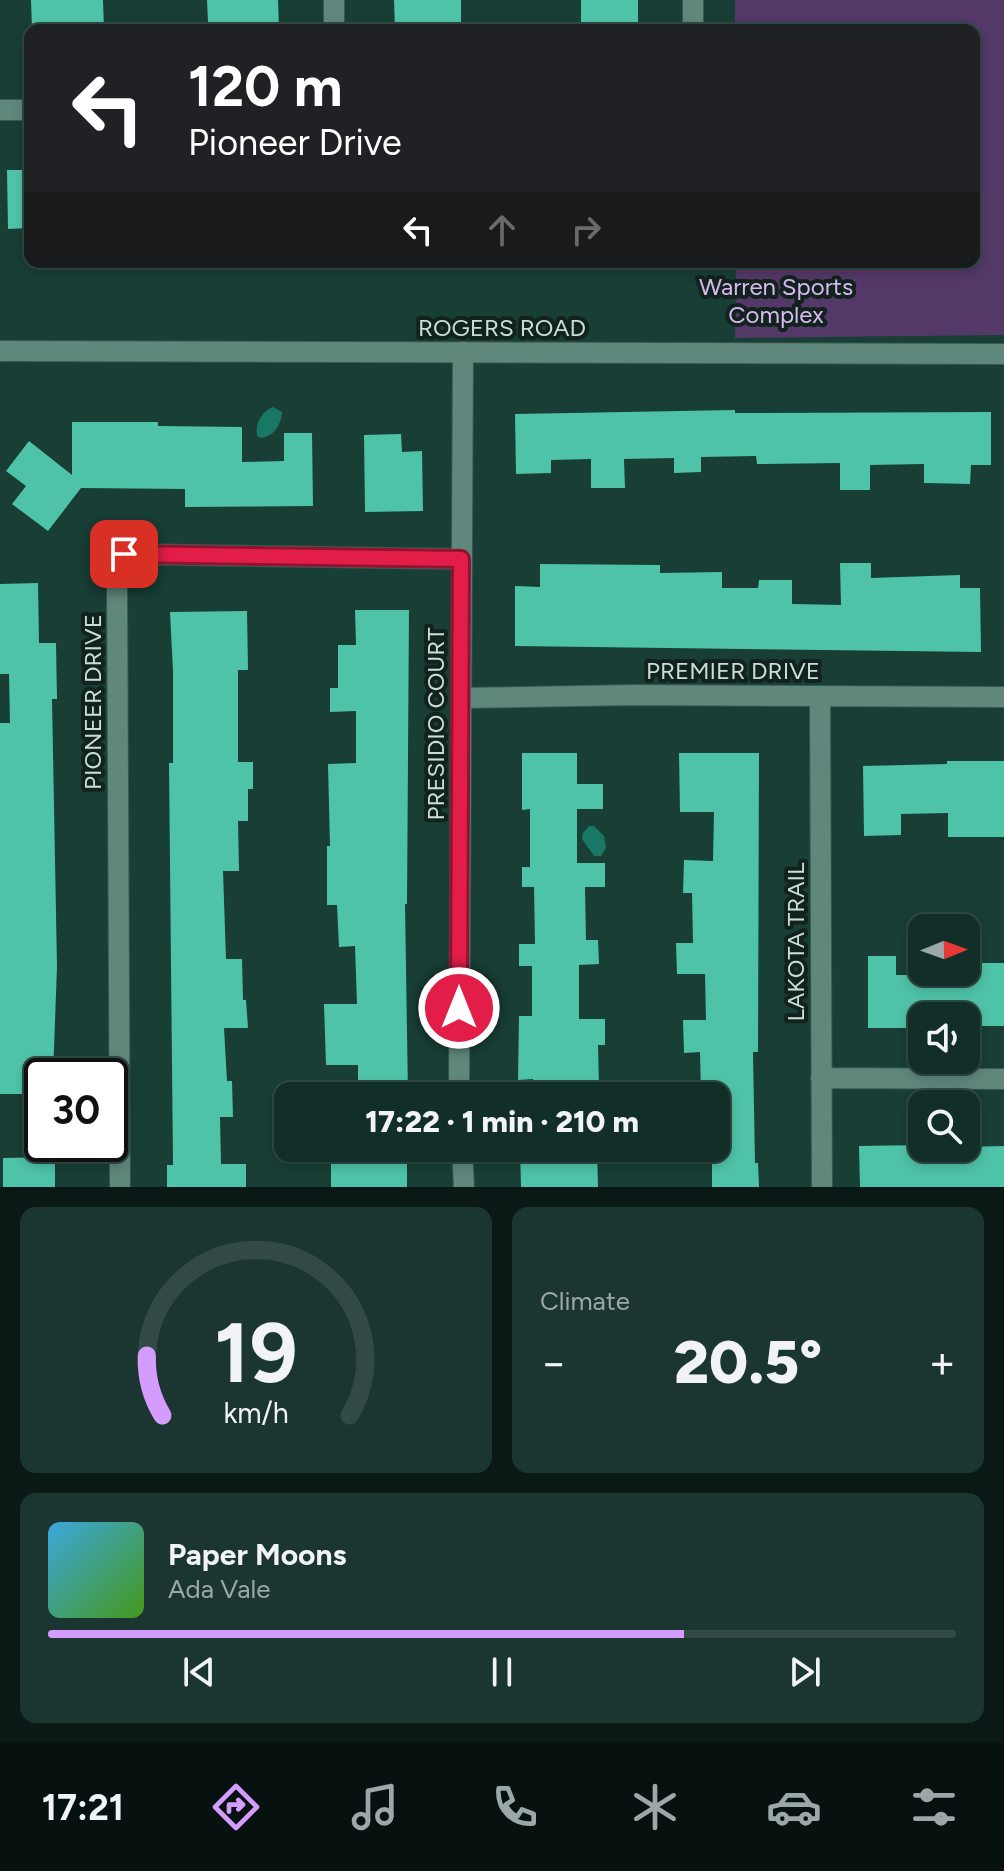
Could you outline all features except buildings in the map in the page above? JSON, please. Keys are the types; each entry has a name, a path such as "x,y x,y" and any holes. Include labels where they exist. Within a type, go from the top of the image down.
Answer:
{"street":[{"path":"334,0 334,24"},
{"path":"693,0 693,24"},
{"path":"0,110 24,110"},
{"name":"ROGERS ROAD","path":"0,351 1004,354"},
{"name":"PRESIDIO COURT","path":"459,1082 463,352"},
{"name":"PIONEER DRIVE","path":"120,1187 117,583 124,554 461,559"},
{"name":"PREMIER DRIVE","path":"461,698 633,695 1004,697"},
{"name":"LAKOTA TRAIL","path":"820,697 822,1187"},
{"path":"821,1078 1004,1079"},
{"path":"463,1162 464,1187"}],"green space":[{"name":"Warren Sports Complex","path":"735,0 1004,0 1004,335 735,338 736,268 980,268 980,24 735,24"}],"shaded area":[{"path":"273,407 282,412 280,421 273,433 260,438 257,436 258,422"},
{"path":"589,826 594,826 604,836 606,848 601,856 594,856 582,839"}],"route":[{"path":"124,554 461,559 459,1008"}]}
